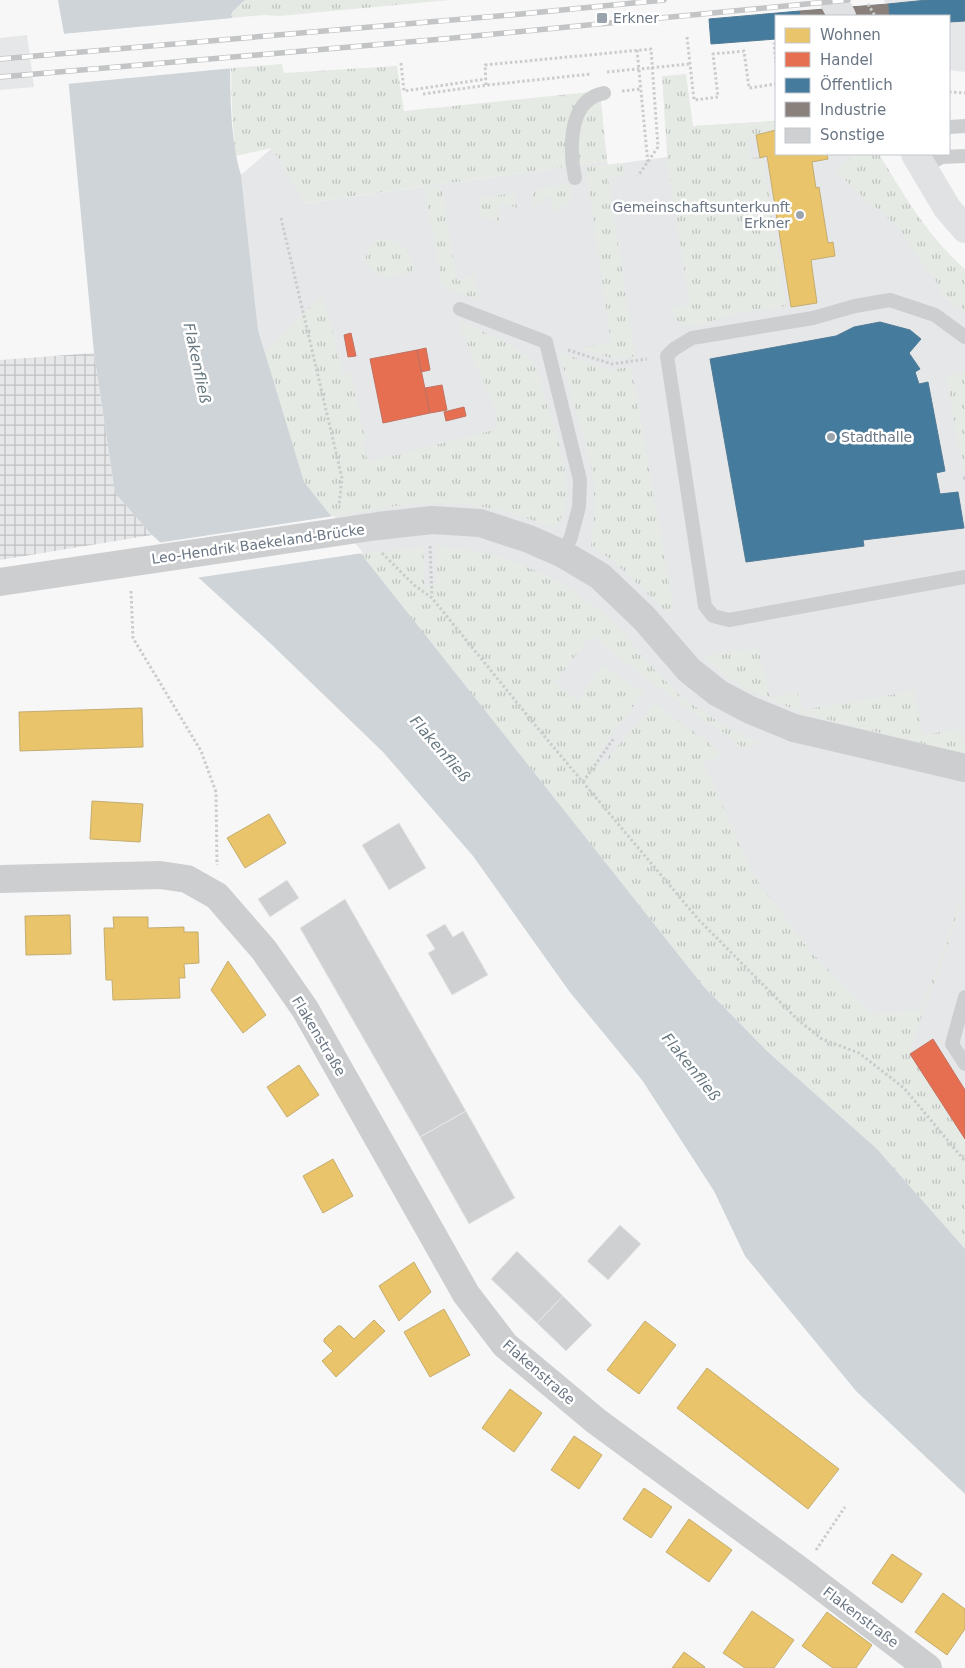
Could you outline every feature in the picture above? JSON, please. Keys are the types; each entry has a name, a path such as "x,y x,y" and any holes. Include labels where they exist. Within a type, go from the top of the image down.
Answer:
{"main road":[{"path":"833,0 841,15"},
{"path":"918,160 947,208 965,229"}],"street":[{"name":"Leo-Hendrik Baekeland-Brücke","path":"0,582 134,573 379,538 432,520 480,524 529,538 563,554 600,576 644,618 689,670 718,694 750,710 794,728 965,768"},
{"name":"Flakenstraße","path":"0,879 160,874 187,879 217,896 264,950 304,1009 466,1294 505,1345 596,1421 802,1572 928,1668"}],"lane":[{"path":"575,178 570,144 574,122 583,106 592,97 604,93"},
{"path":"950,127 965,126"},
{"path":"918,160 965,156"},
{"path":"965,337 935,315 890,300 855,306 813,318 692,338 674,349 667,356 705,606 713,616 729,620 965,577"},
{"path":"460,309 546,342 580,480 579,507 572,537 563,554"},
{"path":"965,997 952,1044 965,1064"}],"path":[{"path":"865,0 874,15"},
{"path":"687,37 694,100 718,97 713,54 744,51 749,88 775,84"},
{"path":"486,86 485,65 651,49 658,147 638,176"},
{"path":"637,50 648,164"},
{"path":"401,63 404,91 486,79"},
{"path":"602,73 690,64"},
{"path":"423,94 592,74"},
{"path":"950,92 965,93"},
{"path":"282,218 342,478 338,510"},
{"path":"572,352 612,364 667,356"},
{"path":"379,538 414,585 432,598 698,919 798,1020 822,1039 859,1053 904,1088 965,1161"},
{"path":"430,545 432,598"},
{"path":"134,573 133,638 201,751 216,792 217,896"},
{"path":"583,782 614,738"},
{"path":"802,1572 844,1506"}],"shaded area":[{"path":"884,0 965,0 965,72 950,70 950,15 892,15"},
{"path":"27,35 34,87 0,90 0,38"},
{"path":"775,121 775,155 872,155 965,298 965,1249 877,1149 768,1052 704,987 304,482 258,330 241,175 272,148 306,203 607,161 608,165 667,157 693,126"},
{"path":"94,353 115,493 152,535 0,560 0,360"}],"green space":[{"path":"245,0 450,0 279,16 265,15 230,18 233,11"},
{"path":"282,64 284,73 397,66 404,111 600,91 607,161 305,203 272,148 235,156 231,68"},
{"path":"686,74 693,126 775,121 775,130 747,139 750,158 763,157 786,306 730,315 691,325 680,323 675,316 672,308 690,305 668,169 662,76"},
{"path":"851,155 880,155 907,200 928,229 965,269 965,312 941,295 939,286 899,228 851,186 836,169"},
{"path":"622,163 624,175 608,178 635,356 614,359 579,348 611,343 586,167"},
{"path":"569,184 572,201 557,212 551,205 555,202 549,195 534,206 532,190"},
{"path":"441,186 457,282 474,274 479,301 442,285 424,188"},
{"path":"515,193 517,208 500,202 496,212 501,214 498,222 481,216 479,198"},
{"path":"382,238 403,246 414,266 411,273 389,277 375,273 365,260 369,247"},
{"path":"320,297 330,320 343,375 350,372 365,439 363,446 368,462 498,429 494,407 458,321 497,338 517,349 531,360 540,379 565,469 566,502 562,516 557,524 554,527 500,510 472,505 437,503 394,506 331,517 304,482 264,354"},
{"path":"559,352 610,370 631,367 674,611 667,612 611,559 591,547 594,524 594,484 591,463"},
{"path":"965,372 965,468 963,468 946,376"},
{"path":"423,547 425,586 437,585 437,547 495,555 539,572 564,585 611,620 682,698 736,733 760,742 742,748 733,739 673,698 612,652 599,639 590,637 555,682 577,701 601,665 644,694 615,728 595,760 600,766 655,704 708,742 720,756 703,762 753,875 809,950 872,1014 921,1011 965,889 965,897 910,1049 910,1054 965,1140 965,1249 877,1149 768,1052 704,987 360,554"},
{"path":"758,648 770,697 797,692 803,710 914,691 923,735 960,729 965,745 965,754 802,713 742,687 703,656"}],"water":[{"name":"Flakenfließ","path":"58,0 245,0 233,11 230,18 231,98 234,138 241,175 258,330 304,482 704,987 768,1052 877,1149 965,1249 965,1494 856,1391 745,1256 714,1191 642,1080 569,991 473,856 383,752 270,643 152,535 115,493 94,353 64,34"}],"pier":[{"path":"233,18 234,68 67,84 62,34"},
{"path":"334,516 363,553 195,578 157,543"}],"building: Wohnen":[{"name":"Gemeinschaftsunterkunft Erkner","path":"775,130 775,155 827,155 828,159 812,162 816,188 819,187 828,243 833,242 835,256 811,260 817,303 791,307 767,156 760,158 756,135"},
{"path":"142,708 143,747 20,751 19,712"},
{"path":"92,801 143,804 140,842 90,839"},
{"path":"269,814 286,843 245,868 227,838"},
{"path":"70,915 71,954 26,955 25,916"},
{"path":"113,917 148,917 148,928 184,927 184,932 198,932 199,963 184,964 185,978 179,978 180,998 113,1000 112,980 106,980 104,928 114,928"},
{"path":"228,961 266,1015 243,1033 211,990"},
{"path":"299,1065 319,1095 287,1117 267,1087"},
{"path":"333,1159 353,1196 323,1213 303,1176"},
{"path":"414,1262 431,1292 399,1321 379,1286"},
{"path":"444,1309 470,1355 430,1377 404,1332"},
{"path":"374,1320 385,1331 336,1377 322,1361 333,1351 324,1342 324,1339 338,1326 341,1326 354,1339"},
{"path":"645,1321 676,1345 639,1394 607,1370"},
{"path":"707,1368 839,1469 808,1509 677,1408"},
{"path":"510,1389 542,1413 514,1452 482,1428"},
{"path":"574,1436 602,1455 579,1489 551,1470"},
{"path":"644,1488 672,1507 651,1538 623,1519"},
{"path":"689,1519 732,1550 709,1582 666,1552"},
{"path":"892,1554 922,1574 902,1603 872,1583"},
{"path":"943,1593 965,1609 965,1629 947,1655 915,1632"},
{"path":"752,1611 794,1640 774,1668 745,1668 723,1653"},
{"path":"827,1612 872,1645 856,1668 833,1668 802,1646"},
{"path":"684,1652 705,1667 672,1668"}],"building: Handel":[{"path":"351,333 356,356 348,357 344,335"},
{"path":"426,348 430,370 421,372 417,350"},
{"path":"417,350 430,413 383,423 370,359"},
{"path":"442,385 447,410 430,413 425,388"},
{"path":"464,407 466,416 446,421 444,412"},
{"path":"933,1039 965,1090 965,1139 910,1054"}],"building: Öffentlich":[{"path":"927,0 965,0 965,21 950,22 950,15 889,15 888,4"},
{"path":"800,11 801,15 775,15 775,39 711,44 709,19"},
{"name":"Stadthalle","path":"880,322 910,330 921,339 909,353 920,369 915,372 919,384 928,382 945,471 936,473 940,494 958,492 964,528 863,540 864,546 746,562 710,359 836,336 854,327"}],"building: Industrie":[{"path":"888,4 889,15 801,15 800,11"}],"building: Sonstige":[{"path":"399,823 426,868 389,890 362,845"},
{"path":"287,880 299,898 270,917 258,899"},
{"path":"345,899 466,1111 420,1137 300,928"},
{"path":"445,924 453,937 463,931 488,975 452,995 428,953 435,949 426,935"},
{"path":"466,1111 515,1198 469,1224 420,1137"},
{"path":"620,1225 641,1244 608,1280 587,1261"},
{"path":"517,1251 563,1296 537,1323 491,1279"},
{"path":"563,1296 592,1325 566,1351 537,1323"}],"railway":[{"path":"0,59 664,0"},
{"path":"0,77 443,39 848,0"}],"place":[{"name":"Erkner","path":"602,18"},
{"name":"Gemeinschaftsunterkunft Erkner","path":"800,215"},
{"name":"Stadthalle","path":"831,437"}]}
